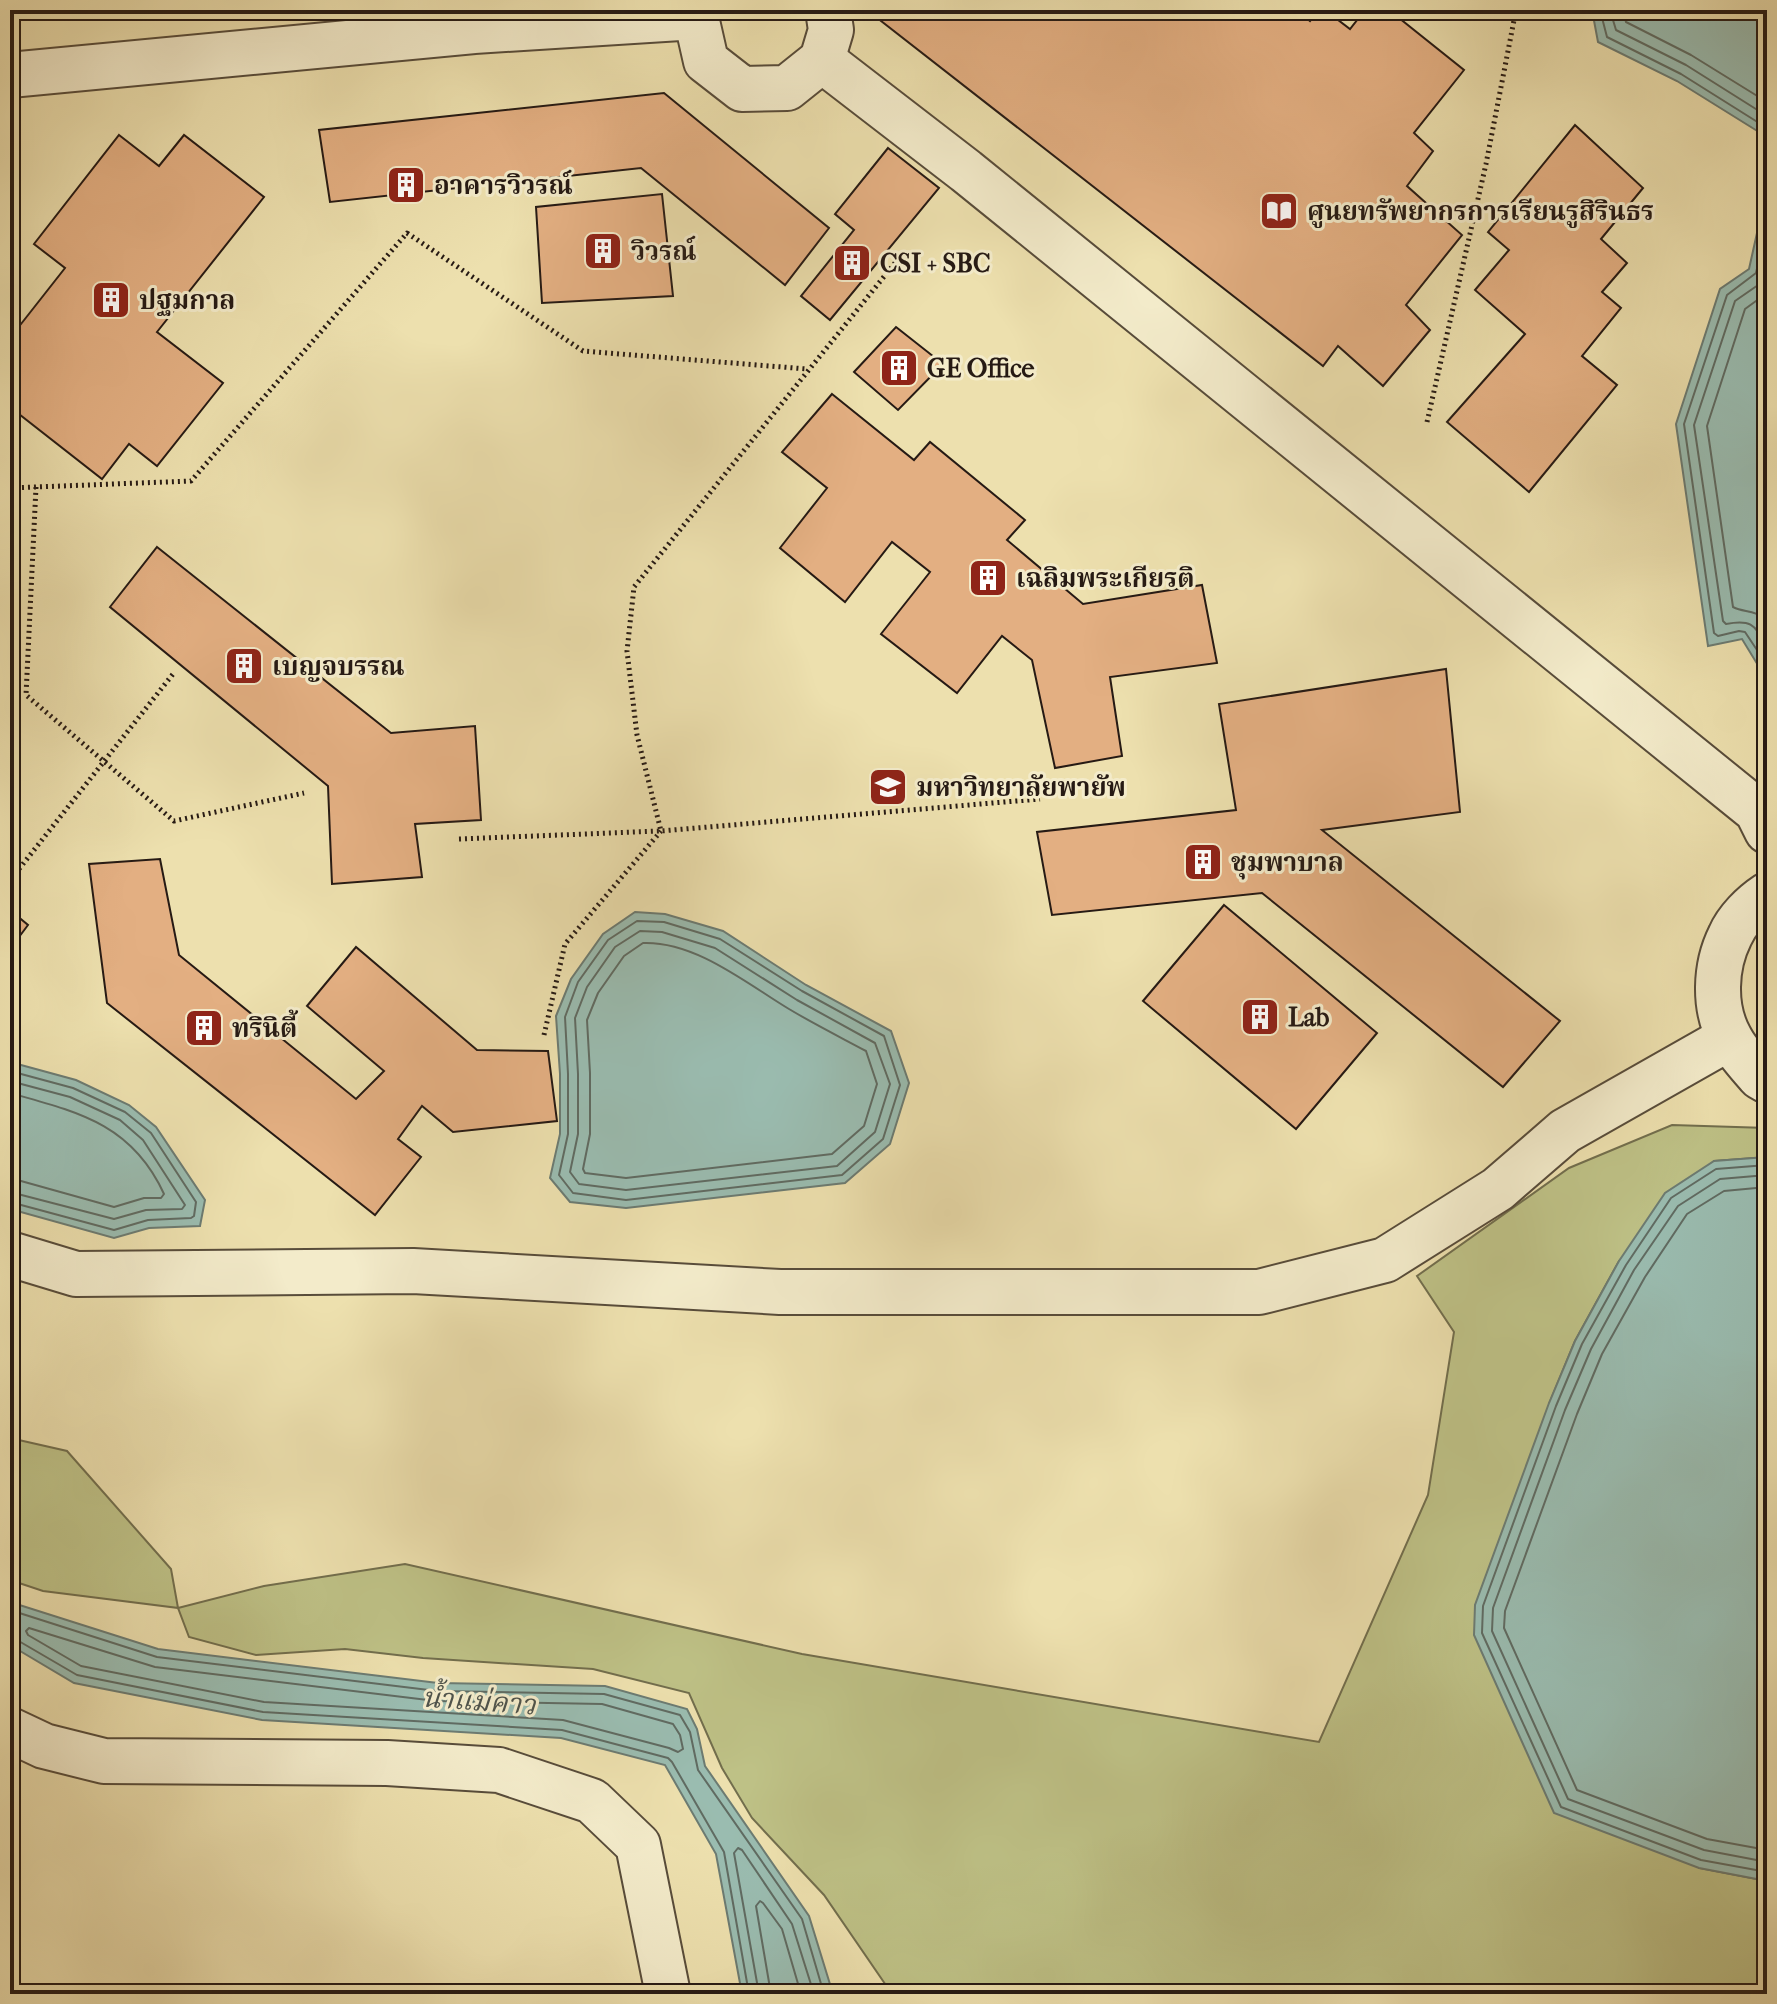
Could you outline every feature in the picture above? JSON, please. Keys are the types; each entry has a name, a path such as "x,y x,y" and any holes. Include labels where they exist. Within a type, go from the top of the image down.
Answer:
{"street":[{"path":"10,75 697,13 706,61 742,89 787,88 822,60 831,30 828,10"},
{"path":"822,60 966,171 1757,811 1767,831"},
{"path":"1767,895 1753,905 1730,935 1718,975 1720,1008 1729,1038 1760,1077 1767,1081"},
{"path":"10,1254 76,1274 413,1271 780,1292 1259,1292 1385,1260 1498,1189 1565,1131 1729,1038"},
{"path":"10,1730 44,1746 104,1761 387,1763 499,1770 592,1801 638,1845 668,1994"}],"path":[{"path":"1427,422 1486,164 1516,10"},
{"path":"10,488 191,481 407,233 583,351 808,369"},
{"path":"661,831 637,735 627,651 634,587 899,258"},
{"path":"36,487 26,695 174,821 304,793"},
{"path":"19,869 173,674"},
{"path":"459,839 661,831 1040,799"},
{"path":"544,1035 565,944 661,831"}],"green space":[{"path":"1672,1125 1767,1128 1767,1157 1714,1161 1619,1261 1575,1341 1549,1404 1699,1868 1767,1881 1767,1994 892,1994 824,1895 752,1818 722,1768 689,1693 593,1669 423,1658 345,1649 256,1655 189,1637 178,1608 264,1586 405,1564 802,1654 1319,1742 1428,1495 1454,1332 1417,1276 1569,1168"},
{"path":"10,1438 67,1451 171,1569 178,1608 43,1591 10,1580"}],"water":[{"path":"1592,10 1767,10 1767,137 1677,81 1598,42"},
{"path":"1767,188 1767,680 1742,639 1708,646 1676,424 1720,289 1749,269"},
{"path":"635,912 665,914 723,931 806,985 891,1031 909,1083 890,1144 845,1183 626,1208 570,1202 550,1178 560,1134 556,1016 571,979 603,934"},
{"path":"10,1062 76,1080 129,1105 156,1127 205,1200 200,1226 149,1228 114,1238 10,1209"},
{"path":"1767,1157 1767,1881 1699,1868 1554,1813 1474,1635 1475,1605 1549,1403 1575,1341 1619,1261 1665,1193 1714,1161"},
{"name":"น้ำแม่คาว","path":"10,1602 158,1649 438,1683 605,1686 687,1709 697,1729 705,1766 809,1916 833,1994 742,1994 716,1854 665,1765 561,1738 262,1720 74,1683 10,1645"}],"building":[{"name":"ศูนยทรัพยากรการเรียนรูสิรินธร","path":"867,10 1297,10 1310,21 1319,10 1325,10 1350,29 1365,10 1389,10 1464,70 1414,133 1433,151 1407,186 1462,235 1406,305 1430,330 1383,386 1338,346 1323,366"},
{"name":"อาคารวิวรณ์","path":"664,93 829,228 785,285 641,168 330,202 319,130"},
{"path":"1575,125 1643,188 1601,239 1627,263 1602,292 1621,308 1582,356 1617,385 1529,492 1447,422 1525,334 1475,290 1509,250 1488,232"},
{"name":"ปฐมกาล","path":"119,135 159,166 184,135 264,197 157,332 223,383 157,466 129,444 102,479 10,407 10,338 65,268 34,244"},
{"name":"CSI + SBC","path":"888,148 939,188 830,320 801,296 854,230 835,214"},
{"name":"วิวรณ์","path":"662,194 673,296 542,303 536,207"},
{"name":"GE Office","path":"896,327 943,364 898,410 854,372"},
{"name":"เฉลิมพระเกียรติ","path":"832,394 914,460 930,442 1025,520 1007,540 1083,604 1202,585 1217,663 1110,677 1122,756 1055,768 1032,660 1002,636 957,693 881,634 930,572 892,542 845,602 780,548 827,488 782,452"},
{"name":"เบญจบรรณ","path":"157,547 391,733 475,726 481,820 415,824 422,877 332,884 328,786 110,607"},
{"name":"ชุมพาบาล","path":"1446,669 1460,812 1322,830 1560,1021 1503,1087 1262,893 1052,915 1037,832 1236,810 1219,704"},
{"name":"ทรินิตี้","path":"160,859 179,955 356,1099 384,1071 307,1006 356,947 477,1050 548,1051 557,1121 453,1132 422,1106 398,1139 421,1157 375,1215 107,1003 89,864"},
{"name":"Lab","path":"1224,905 1377,1033 1296,1129 1143,1001"},
{"path":"10,910 28,925 10,949"}],"place":[{"name":"อาคารวิวรณ์","path":"406,185"},
{"name":"ศูนยทรัพยากรการเรียนรูสิรินธร","path":"1279,211"},
{"name":"วิวรณ์","path":"603,251"},
{"name":"CSI + SBC","path":"852,263"},
{"name":"ปฐมกาล","path":"111,300"},
{"name":"GE Office","path":"899,368"},
{"name":"เฉลิมพระเกียรติ","path":"988,578"},
{"name":"เบญจบรรณ","path":"244,666"},
{"name":"มหาวิทยาลัยพายัพ","path":"888,787"},
{"name":"ชุมพาบาล","path":"1203,862"},
{"name":"Lab","path":"1260,1017"},
{"name":"ทรินิตี้","path":"204,1028"}]}
